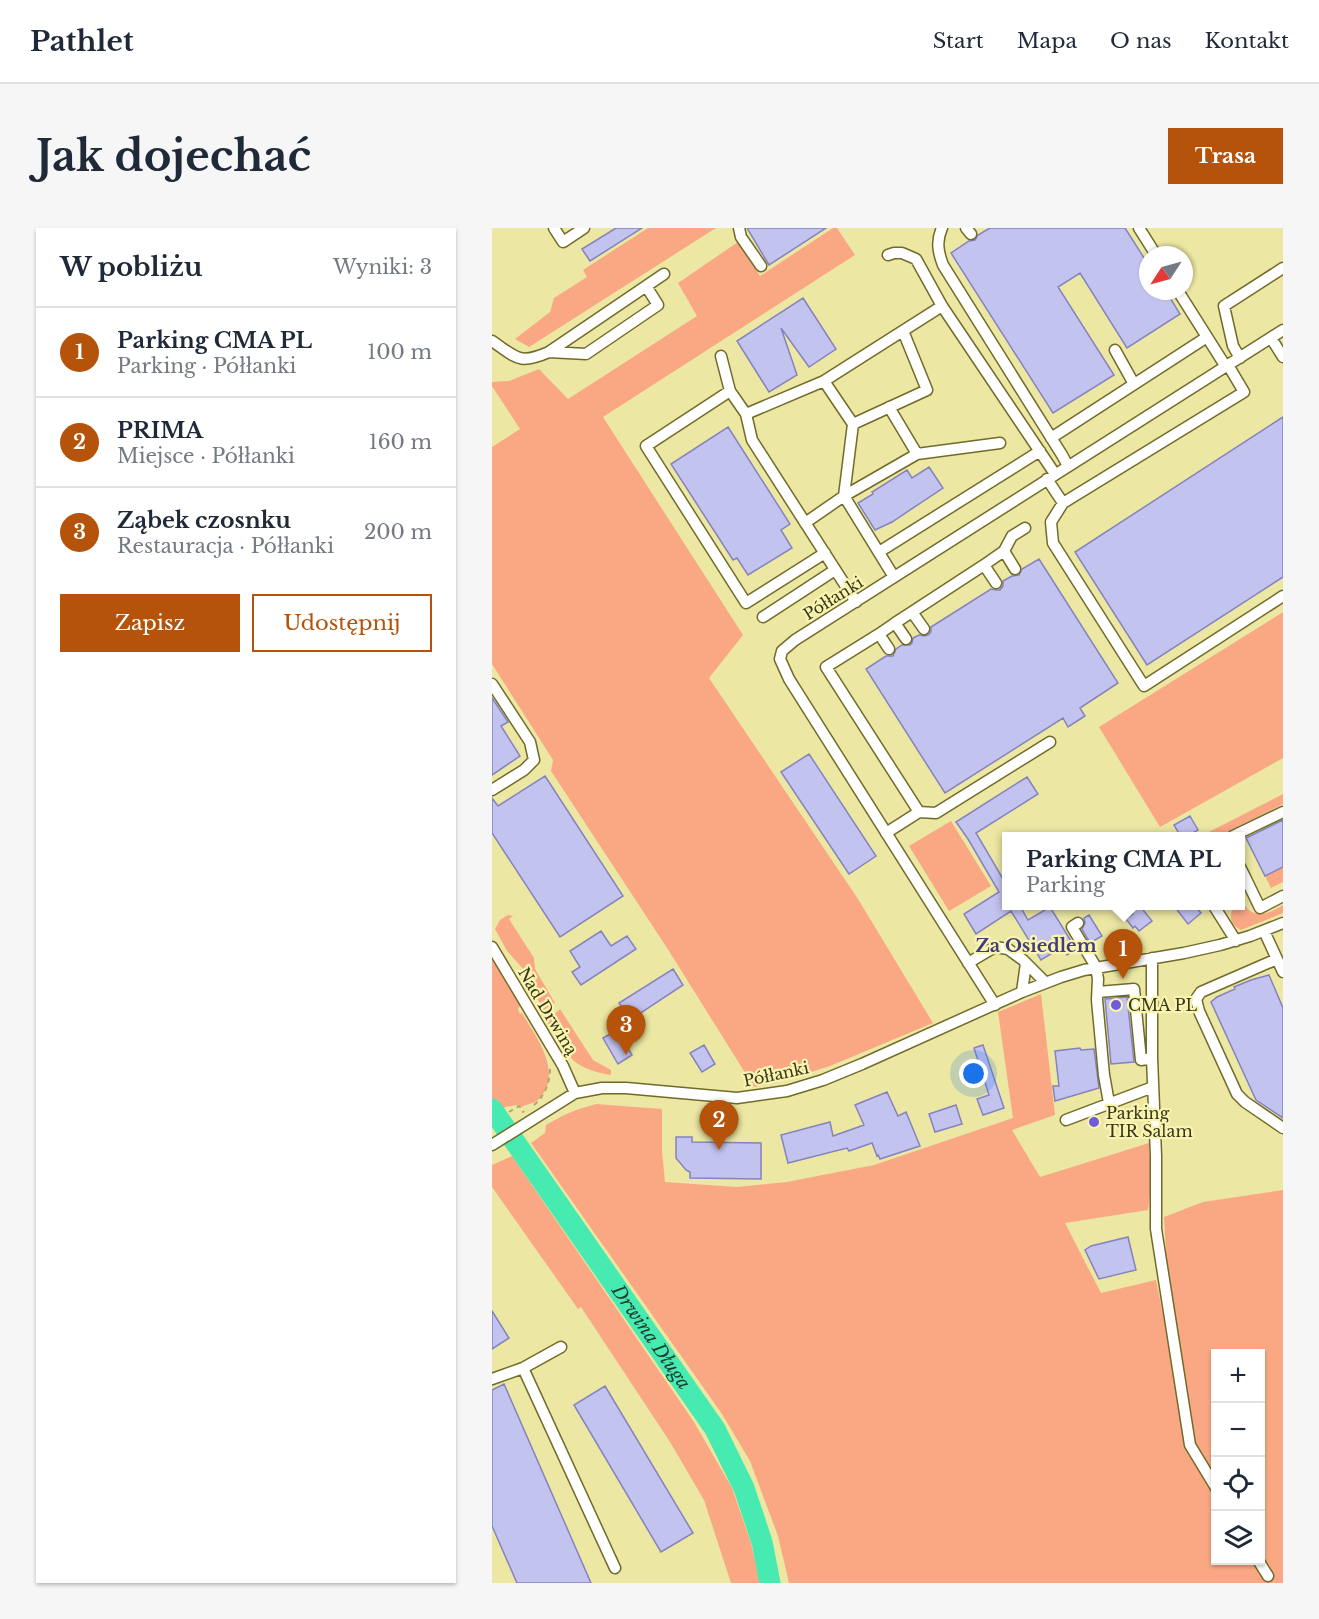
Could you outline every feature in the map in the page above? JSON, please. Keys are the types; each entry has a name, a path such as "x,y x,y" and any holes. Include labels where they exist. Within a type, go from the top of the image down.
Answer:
{"street":[{"path":"554,228 563,242 584,228"},
{"path":"740,228 741,237 761,266"},
{"path":"942,228 939,234 938,250 943,265 1068,466"},
{"path":"1139,228 1150,246"},
{"path":"888,255 894,252 902,253 916,259 942,306 1040,451 1063,503"},
{"path":"1240,358 1233,346 1224,306 1283,268"},
{"path":"492,341 520,359 536,358 549,352 664,274"},
{"path":"549,352 586,354 658,305 646,286"},
{"path":"1184,300 1245,392 1063,503 1051,522 1053,543 1144,686 1283,596"},
{"path":"746,414 824,381 942,306"},
{"name":"Półłanki","path":"995,1005 789,680 780,659 782,651 789,644 1283,330"},
{"path":"853,424 927,390 903,331"},
{"path":"1052,438 1207,337"},
{"path":"1271,338 1283,357"},
{"path":"1115,350 1134,384"},
{"path":"721,356 730,391 746,414 752,440 856,602"},
{"path":"824,381 853,424 844,496 894,577"},
{"path":"730,391 646,446 746,603 825,553"},
{"path":"889,407 917,454"},
{"path":"805,523 844,496 917,454 1000,443"},
{"path":"879,552 1040,451"},
{"path":"919,812 826,667 984,565 1004,551 1012,536 1025,528"},
{"path":"1004,551 1015,569"},
{"path":"984,565 996,583"},
{"path":"763,617 835,570"},
{"path":"912,612 924,629"},
{"path":"895,623 906,639"},
{"path":"879,634 889,649"},
{"path":"492,684 530,742 534,760 524,770 492,790"},
{"path":"886,833 919,812 936,813 1050,742"},
{"path":"1243,832 1283,812"},
{"path":"1245,881 1260,908 1283,896"},
{"path":"1220,910 1236,941"},
{"path":"1078,923 1072,927 1096,967 1104,1075 1109,1103"},
{"name":"Półłanki","path":"492,1145 575,1093 626,1088 737,1098 787,1090 823,1080 862,1064 1045,982 1074,972 1202,950 1236,941 1283,923"},
{"path":"1264,931 1283,972"},
{"name":"Nad Drwiną","path":"492,946 563,1066 575,1093"},
{"path":"968,963 995,947 1008,949 1045,982"},
{"path":"1152,958 1156,1229 1190,1445 1211,1481"},
{"path":"1277,959 1201,992 1196,999 1199,1011 1237,1094 1283,1128"},
{"path":"1022,992 1026,963"},
{"path":"1098,992 1134,989 1141,1060 1152,1058"},
{"path":"1066,1120 1153,1087"},
{"path":"492,1379 523,1368 561,1347"},
{"path":"523,1368 615,1568"},
{"path":"1261,1565 1268,1576"}],"path":[{"path":"508,1112 519,1106 523,1112 542,1097 550,1080 550,1065"}],"shaded area":[{"path":"648,228 716,228 529,347 515,339 550,312 554,298 587,277 583,270"},
{"path":"833,228 837,228 855,255 603,417 743,635 709,678 858,899 933,1023 830,1066 754,1087 669,951 551,771 553,760 492,664 492,447 520,429 492,386 492,382 509,381 539,369 568,399 697,316 678,283 738,242 760,276"},
{"path":"1283,612 1283,758 1160,827 1099,727"},
{"path":"1283,794 1283,804 1228,832 1209,832"},
{"path":"951,821 991,886 949,911 909,846"},
{"path":"1283,867 1283,882 1271,888 1265,876"},
{"path":"1245,905 1253,913 1261,914 1283,905 1283,913 1241,930 1232,922 1232,910 1245,910"},
{"path":"508,915 513,916 509,919 534,958 535,969 555,1003 544,1010 525,971 507,951 495,929 500,920"},
{"path":"492,959 520,1006 518,1009 520,1014 522,1013 540,1043 545,1054 549,1077 546,1088 535,1102 520,1108 517,1105 506,1107 492,1113"},
{"path":"1041,994 1055,1115 1012,1130 1040,1177 1149,1143 1151,1186 1148,1210 1065,1223 1101,1293 1156,1280 1172,1359 1164,1217 1203,1202 1283,1190 1283,1583 789,1583 778,1536 750,1461 722,1414 531,1143 545,1133 546,1125 576,1110 596,1104 662,1109 665,1182 737,1187 787,1182 874,1165 1013,1118 998,1012"},
{"path":"560,1009 593,1060 611,1070 611,1075 587,1069 578,1064 565,1051 547,1021"},
{"path":"512,1156 694,1422 732,1488 751,1543 760,1583 731,1583 704,1500 670,1442 581,1307 578,1309 492,1187 492,1165"}],"building":[{"path":"616,228 642,228 590,261 582,249"},
{"path":"747,228 826,228 769,265"},
{"path":"990,228 1125,228 1139,250 1139,300 1171,300 1180,314 1127,348 1080,273 1058,287 1114,375 1053,413 951,253 969,241 975,240 978,235"},
{"path":"803,298 836,349 809,367 781,328 797,375 769,392 737,341"},
{"path":"1283,417 1283,577 1147,665 1075,552"},
{"path":"728,427 790,524 781,530 792,548 748,575 737,558 733,560 671,464"},
{"path":"929,467 943,488 892,522 875,530 858,503 907,470 912,478"},
{"path":"1039,559 1118,683 1080,708 1085,716 1068,727 1063,718 945,793 866,669 886,656 893,656 896,649 902,645 910,645 913,638 928,635 931,627 991,589 1000,590 1003,581 1019,575 1022,569"},
{"path":"492,698 508,722 501,726 520,756 492,775"},
{"path":"809,754 876,856 849,874 781,772"},
{"path":"545,776 623,896 560,937 492,833 492,798 498,806"},
{"path":"1027,777 1038,794 976,833 1002,877 1002,910 1022,910 1028,920 1045,910 1052,910 1076,949 1067,955 1062,947 1041,960 1011,911 976,934 964,914 999,892 956,822"},
{"path":"1190,816 1198,830 1178,832 1174,825"},
{"path":"1283,820 1283,867 1265,876 1246,838"},
{"path":"1129,910 1143,910 1152,921 1139,931 1135,926 1133,928 1126,919 1133,914"},
{"path":"1177,910 1198,910 1201,913 1188,924"},
{"path":"1089,915 1102,936 1090,943 1082,929 1085,923 1084,918"},
{"path":"601,931 611,946 627,936 636,949 581,985 572,972 580,967 570,951"},
{"path":"673,969 683,985 630,1020 619,1003"},
{"path":"1269,975 1283,1008 1283,1118 1256,1100 1211,1002 1235,989 1234,987"},
{"path":"1127,997 1134,1062 1111,1064 1105,999"},
{"path":"617,1030 632,1055 618,1064 603,1038"},
{"path":"704,1045 715,1064 702,1072 690,1053"},
{"path":"983,1045 1004,1108 983,1115 977,1099 989,1095 974,1048"},
{"path":"1080,1048 1081,1050 1094,1049 1099,1088 1055,1101 1053,1086 1059,1086 1055,1051"},
{"path":"887,1092 898,1116 906,1112 920,1146 880,1159 872,1143 849,1151 847,1148 788,1163 781,1135 830,1122 833,1136 864,1125 855,1105"},
{"path":"956,1105 962,1124 935,1132 929,1114"},
{"path":"676,1137 692,1137 692,1142 761,1143 761,1179 690,1178 690,1172 676,1158"},
{"path":"1128,1237 1136,1270 1099,1279 1085,1250 1091,1246"},
{"path":"492,1311 509,1338 492,1349"},
{"path":"504,1384 591,1583 517,1583 492,1526 492,1390"},
{"path":"605,1386 693,1533 661,1552 574,1405"}],"waterway":[{"name":"Drwina Długa","path":"492,1109 715,1429 744,1488 762,1542 770,1583"}],"place":[{"name":"Parking CMA PL","path":"1123,979"},
{"name":"CMA PL","path":"1116,1005"},
{"name":"Ząbek czosnku","path":"626,1055"},
{"name":"Parking TIR Salam","path":"1094,1122"},
{"name":"PRIMA","path":"719,1150"}],"district":[{"name":"Za Osiedlem","path":"1036,946"}]}
